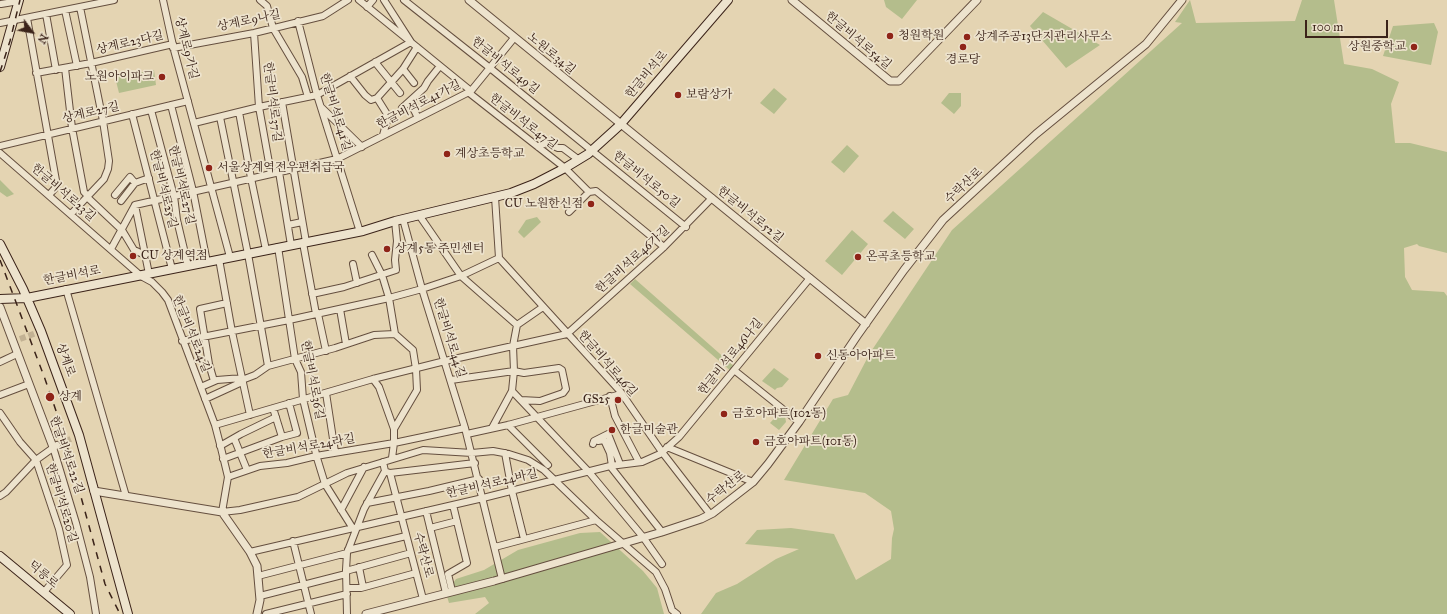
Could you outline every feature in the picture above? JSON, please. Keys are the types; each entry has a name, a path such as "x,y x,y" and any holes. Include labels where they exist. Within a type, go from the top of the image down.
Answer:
{"main road":[{"path":"0,67 19,0"},
{"name":"한글비석로","path":"0,299 27,298 66,289 145,275 360,232 395,221 511,193 534,184 579,160 592,151 620,125 728,0"},
{"name":"상계로","path":"0,244 27,298 76,436 94,491 127,613"},
{"name":"덕릉로","path":"0,556 70,614"}],"street":[{"path":"1,4 19,0"},
{"path":"0,23 114,0"},
{"name":"상계로9가길","path":"163,0 173,46 230,257"},
{"path":"260,0 268,3 273,28 302,77 308,97"},
{"name":"상계로9나길","path":"173,46 254,33 323,16 348,0"},
{"name":"한글비석로47길","path":"359,0 440,66 469,92 565,168 589,192"},
{"path":"368,7 373,0"},
{"name":"한글비석로47길","path":"384,0 411,42"},
{"name":"한글비석로49길","path":"404,0 592,151"},
{"name":"노원로34길","path":"469,0 620,125"},
{"name":"한글비석로54길","path":"792,0 890,81 899,81 977,0"},
{"name":"수락산로","path":"366,614 502,579 662,532 710,514 753,482 799,422 904,270 942,220 1036,134 1146,44 1182,0"},
{"name":"상계로23다길","path":"71,214 104,179 109,161 103,121 80,7"},
{"path":"65,10 77,66"},
{"path":"46,14 56,70"},
{"path":"27,18 57,186 49,195"},
{"name":"한글비석로41길","path":"298,21 317,95 360,232"},
{"name":"한글비석로37길","path":"254,33 259,107 271,174"},
{"name":"한글비석로41가길","path":"293,169 337,159 469,92 514,38"},
{"path":"194,123 317,95 411,42"},
{"name":"상계로23다길","path":"91,63 173,46"},
{"path":"350,76 365,96 371,100 377,98 403,69 417,47"},
{"path":"375,62 400,93"},
{"path":"36,73 91,63"},
{"path":"402,108 424,88 433,73 440,66"},
{"path":"65,68 72,128 84,192 122,230 134,250 145,255"},
{"path":"403,69 414,83"},
{"path":"302,77 312,75"},
{"path":"377,98 387,114 384,136"},
{"name":"상계로27길","path":"0,146 188,101"},
{"path":"282,102 302,222 312,294 326,351"},
{"path":"410,102 418,118"},
{"path":"171,105 193,191 208,262"},
{"path":"321,106 362,147"},
{"name":"한글비석로27길","path":"151,110 174,196 177,220 188,266"},
{"path":"239,112 266,250"},
{"name":"한글비석로25길","path":"132,114 172,269"},
{"path":"220,116 248,254 268,366"},
{"name":"한글비석로52길","path":"620,125 866,324"},
{"path":"538,147 546,143 558,148 563,148 579,160"},
{"name":"한글비석로50길","path":"592,151 686,227"},
{"name":"한글비석로23길","path":"0,153 111,249 145,275"},
{"path":"111,249 135,205 293,169"},
{"path":"279,172 291,245"},
{"path":"115,195 130,177 135,183"},
{"path":"121,201 135,183 149,178"},
{"path":"569,212 589,192 596,191 664,247"},
{"path":"182,341 232,332 389,298 461,276 499,258 495,197"},
{"name":"한글비석로46가길","path":"567,334 686,227 712,198"},
{"path":"135,205 145,255 145,275"},
{"path":"419,215 461,276 517,326"},
{"name":"한글비석로44길","path":"404,219 422,289 451,380 475,463 502,579"},
{"path":"312,294 357,283 396,270 395,260 397,241 395,221"},
{"path":"288,225 302,222"},
{"name":"한글비석로36길","path":"278,248 295,359 300,372 316,456 325,484 341,510 354,527"},
{"path":"372,255 382,275 389,298 395,334 413,350 416,369 417,390 394,429"},
{"name":"한글비석로46길","path":"499,258 621,394 662,452 710,514"},
{"path":"219,260 232,332 250,415"},
{"path":"353,264 357,283"},
{"name":"한글비석로24길","path":"145,275 168,300 182,341 215,425 228,477 222,512"},
{"name":"한글비석로46나길","path":"662,452 679,437 810,278"},
{"path":"66,289 126,496"},
{"path":"214,381 209,364 200,309 227,303"},
{"path":"492,428 512,391 514,371 512,346 517,326 543,307"},
{"name":"한글비석로22길","path":"0,308 16,340 18,354 29,384 55,446 90,577 96,614"},
{"path":"340,309 346,344"},
{"path":"205,399 255,375 268,366 326,351 374,335 395,334"},
{"path":"215,425 373,379 567,334"},
{"path":"0,362 18,354"},
{"path":"451,380 514,371 524,373 559,368 562,370 566,389 563,393 534,401 521,400"},
{"path":"734,370 799,422"},
{"path":"373,379 379,387 394,429 392,458"},
{"name":"한글비석로24길","path":"201,387 214,381 242,380"},
{"path":"0,395 29,384"},
{"path":"512,391 589,472 643,537 662,564"},
{"path":"326,393 335,452"},
{"name":"한글비석로24라길","path":"228,477 260,466 287,463 335,452 466,431 508,426 621,394"},
{"path":"610,396 615,416 639,462"},
{"path":"289,403 298,431"},
{"path":"273,408 282,437"},
{"name":"한글비석로20길","path":"0,413 20,442 36,460 59,529 67,565 44,592"},
{"path":"220,446 276,417"},
{"path":"508,426 548,465"},
{"path":"223,459 297,433 298,431 310,428"},
{"path":"620,464 608,434 594,440 593,444 600,440 604,440 610,454 611,466 662,532"},
{"path":"234,438 246,470"},
{"name":"한글비석로20길","path":"36,460 55,446"},
{"path":"668,447 753,482"},
{"path":"94,491 222,512 240,510 298,497 347,473 392,458 423,450 472,453 493,451 505,453 528,460 544,470 596,520 656,572 665,590 672,610 677,614"},
{"name":"한글비석로24바길","path":"250,552 483,498 611,466 639,462 662,452"},
{"path":"505,453 512,491 524,539"},
{"path":"0,496 6,492 36,460"},
{"path":"383,462 401,517"},
{"path":"387,472 475,463"},
{"path":"341,510 364,467"},
{"path":"347,614 346,572 348,552 354,527 367,503 387,472"},
{"path":"367,503 393,497 396,498 478,479"},
{"name":"수락산로","path":"449,592 448,574 467,563 453,505"},
{"name":"수락산로","path":"426,511 449,592"},
{"path":"222,512 250,552 257,566 260,596 257,614"},
{"name":"수락산로","path":"401,517 423,599"},
{"path":"494,547 596,520"},
{"path":"430,528 457,521"},
{"path":"258,576 406,536"},
{"path":"293,541 311,614"},
{"path":"260,596 304,585 411,553"},
{"path":"360,567 364,587"},
{"path":"266,614 416,573"}],"green space":[{"path":"884,0 917,0 902,19 886,7"},
{"path":"1190,0 1196,23 1295,21 1302,0 1334,0 1344,64 1372,69 1399,82 1391,104 1395,143 1410,143 1447,152 1447,253 1419,246 1417,244 1404,248 1405,277 1412,290 1444,292 1447,296 1447,614 701,614 716,593 737,584 776,559 799,549 745,544 757,530 791,528 834,534 856,580 891,559 894,529 891,511 865,493 784,480 833,399 848,395 870,353 952,230 1182,23 1175,22"},
{"path":"1043,12 1100,45 1066,68 1030,26"},
{"path":"1434,23 1438,32 1431,65 1383,56 1393,26"},
{"path":"154,70 156,85 119,93 115,77"},
{"path":"774,88 787,99 774,114 760,103"},
{"path":"949,93 961,93 961,106 954,114 941,103"},
{"path":"847,145 859,156 844,173 831,162"},
{"path":"0,180 14,194 7,197 0,192"},
{"path":"893,211 914,229 905,239 883,221"},
{"path":"537,217 541,222 524,238 518,232 526,220"},
{"path":"852,230 868,244 842,275 825,261"},
{"path":"635,279 736,368 732,372 630,284"},
{"path":"774,368 789,379 782,387 775,390 762,381"},
{"path":"780,412 785,416 786,422 779,430 770,423"},
{"path":"600,532 643,571 657,588 664,614 475,614 489,603 485,597 449,603 446,593 456,579 484,570 518,550 580,533"}],"tunnel":[{"path":"20,339 36,333"},
{"path":"57,445 73,438"}],"railway":[{"path":"0,72 10,41 20,0"},
{"path":"0,260 62,428 105,584 120,614"}],"place":[{"name":"청원학원","path":"890,36"},
{"name":"상계주공13단지관리사무소","path":"967,37"},
{"name":"경로당","path":"963,47"},
{"name":"상원중학교","path":"1414,47"},
{"name":"노원아이파크","path":"162,77"},
{"name":"보람상가","path":"678,95"},
{"name":"계상초등학교","path":"447,154"},
{"name":"서울상계역전우편취급국","path":"209,168"},
{"name":"CU 노원한신점","path":"591,204"},
{"name":"상계5동 주민센터","path":"387,249"},
{"name":"CU 상계역점","path":"133,256"},
{"name":"온곡초등학교","path":"858,257"},
{"name":"신동아아파트","path":"818,356"},
{"name":"상계","path":"50,397"},
{"name":"GS25","path":"618,400"},
{"name":"금호아파트(102동)","path":"724,414"},
{"name":"한글미술관","path":"612,430"},
{"name":"금호아파트(101동)","path":"756,442"}]}
